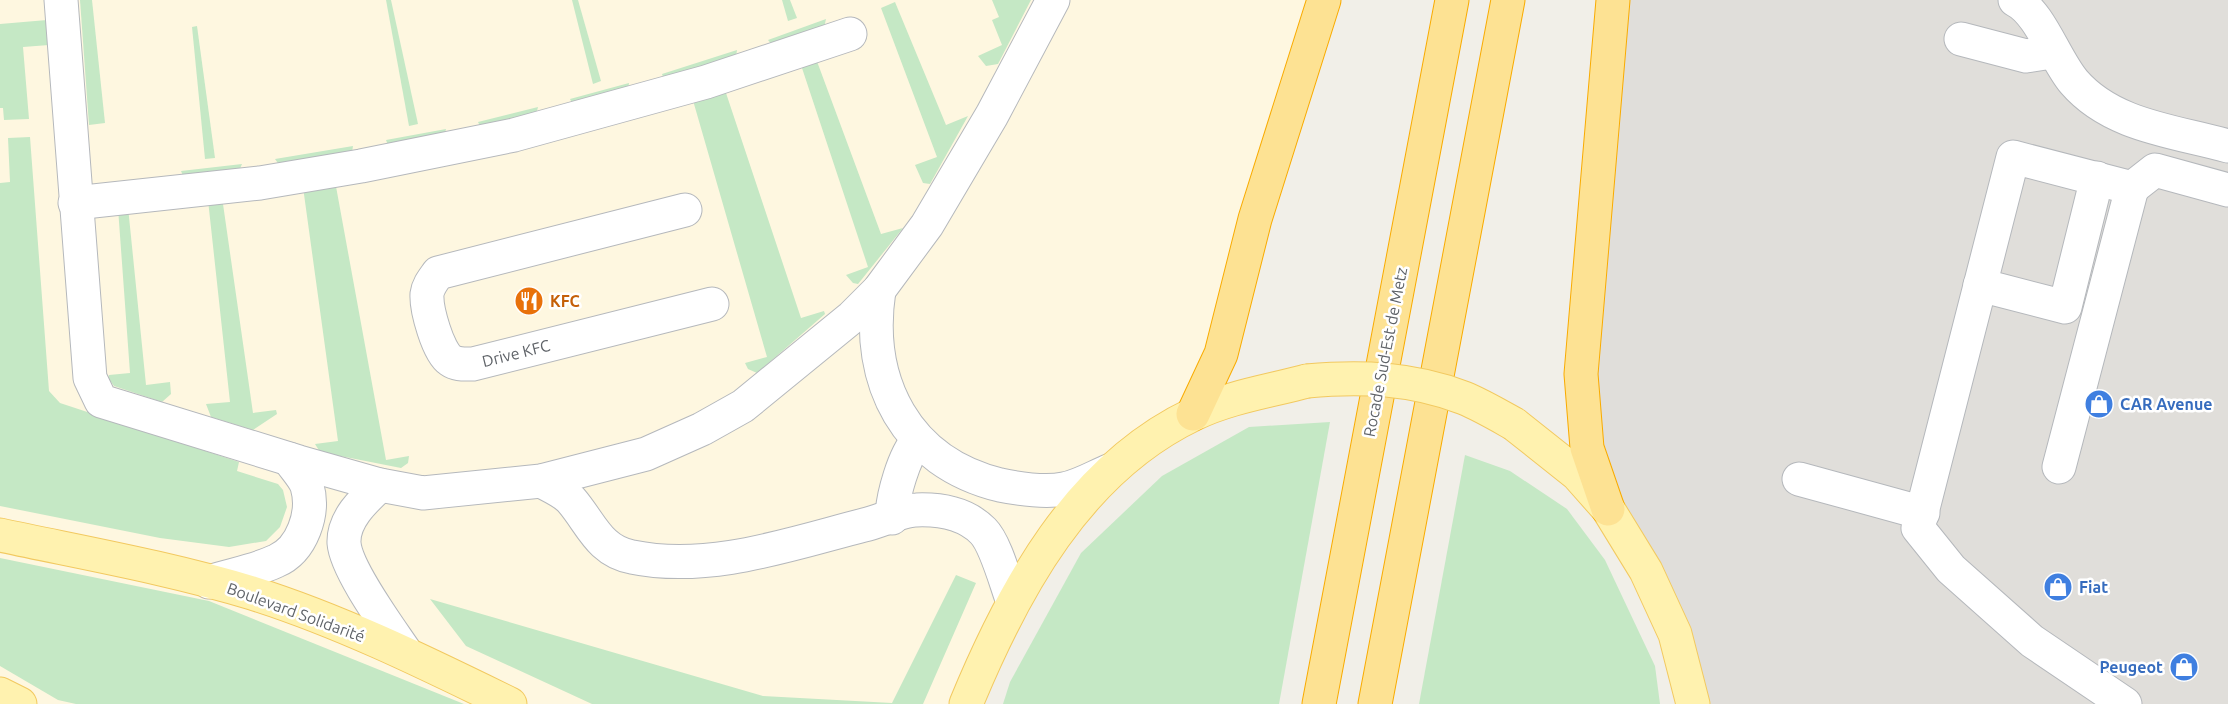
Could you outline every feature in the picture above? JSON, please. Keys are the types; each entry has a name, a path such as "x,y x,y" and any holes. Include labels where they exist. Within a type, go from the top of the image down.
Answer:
{"highway":[{"path":"1193,414 1221,354 1256,219 1324,0"},
{"name":"Rocade Sud-Est de Metz","path":"1319,704 1452,0"},
{"path":"1375,704 1508,0"},
{"path":"1608,509 1587,448 1581,374 1613,0"}],"main road":[{"path":"966,704 992,641 1013,602 1072,510 1111,470 1159,435 1193,414 1220,403 1307,381 1357,377 1408,383 1464,398 1514,424 1577,474 1608,509 1647,571 1675,634 1693,704"},
{"name":"Boulevard Solidarité","path":"0,535 253,594 406,653 510,704"},
{"path":"0,694 20,704"}],"lane":[{"path":"61,3 90,378 101,401 289,459 380,484 423,493 541,481 646,454 702,429 743,406 852,317 879,290 933,215 992,115 1053,0"},
{"path":"2015,0 2036,21 2052,52 2073,81 2097,104 2126,119 2228,146"},
{"path":"75,203 260,183 361,166 514,135 706,82 850,34"},
{"path":"1960,39 2026,56 2052,52"},
{"path":"2125,704 2032,641 1951,569 1918,528 2013,157 2133,188"},
{"path":"2059,467 2133,188 2155,170 2228,190"},
{"path":"1980,285 2065,306 2097,178"},
{"name":"Drive KFC","path":"685,210 438,273 427,291 427,300 439,346 448,359 458,364 473,364 712,304"},
{"path":"879,290 875,313 880,364 887,389 904,423 936,458 975,478 1022,489 1064,489 1111,470"},
{"path":"892,518 892,506 911,448 918,440"},
{"path":"209,582 275,562 287,555 298,542 309,507 307,485 289,459"},
{"path":"1799,479 1923,513"},
{"path":"541,481 570,498 598,539 611,550 630,557 662,562 728,558 892,518 913,510 939,510 960,514 984,532 1013,602"},
{"path":"380,484 362,502 346,530 344,543 349,561 406,653"},
{"path":"306,522 346,530"}],"shaded area":[{"path":"0,0 1324,0 1313,33 1247,191 1220,403 1111,470 966,704 0,704"},
{"path":"1613,0 2228,0 2228,704 1693,704 1587,448"}],"green space":[{"path":"80,0 92,0 105,123 89,125"},
{"path":"386,0 391,0 418,124 409,126"},
{"path":"572,0 578,0 601,81 593,84"},
{"path":"782,0 790,0 797,18 788,21"},
{"path":"992,0 1031,0 998,64 986,66 978,56 1002,45 992,20 999,17"},
{"path":"895,2 946,125 968,116 930,184 923,183 915,165 937,157 881,8"},
{"path":"826,19 824,28 772,45 768,40"},
{"path":"47,20 49,45 23,47 29,119 4,120 3,108 0,108 0,24"},
{"path":"197,26 215,158 205,159 192,27"},
{"path":"737,50 736,57 663,77 662,74"},
{"path":"815,56 881,234 903,228 858,284 853,283 846,275 868,267 800,62"},
{"path":"629,83 628,90 572,103 570,99"},
{"path":"724,87 801,318 824,311 825,314 757,373 748,369 745,363 767,357 692,97"},
{"path":"538,107 536,115 480,126 478,122"},
{"path":"446,129 445,133 388,145 386,140"},
{"path":"30,137 49,391 60,403 239,462 237,471 278,484 283,490 287,507 280,527 266,541 229,547 160,538 0,506 0,183 10,182 8,138"},
{"path":"353,146 352,152 280,166 275,159"},
{"path":"242,164 239,171 184,178 181,171"},
{"path":"335,181 386,460 409,456 408,463 401,468 320,452 315,444 338,441 303,187"},
{"path":"222,197 253,413 276,410 277,414 253,430 211,417 206,404 230,402 208,200"},
{"path":"128,207 146,385 170,382 171,394 162,402 114,386 108,378 109,375 130,373 118,208"},
{"path":"1330,422 1279,704 1003,704 1010,682 1081,553 1162,476 1249,427"},
{"path":"1465,455 1510,471 1567,509 1605,560 1655,666 1660,704 1419,704"},
{"path":"0,558 209,601 464,704 76,704 58,700 0,666"},
{"path":"956,575 976,583 923,704 592,704 466,646 430,599 763,696 892,703"}],"place":[{"name":"KFC","path":"529,301"},
{"name":"CAR Avenue","path":"2099,404"},
{"name":"Fiat","path":"2058,587"},
{"name":"Peugeot","path":"2184,667"}]}
